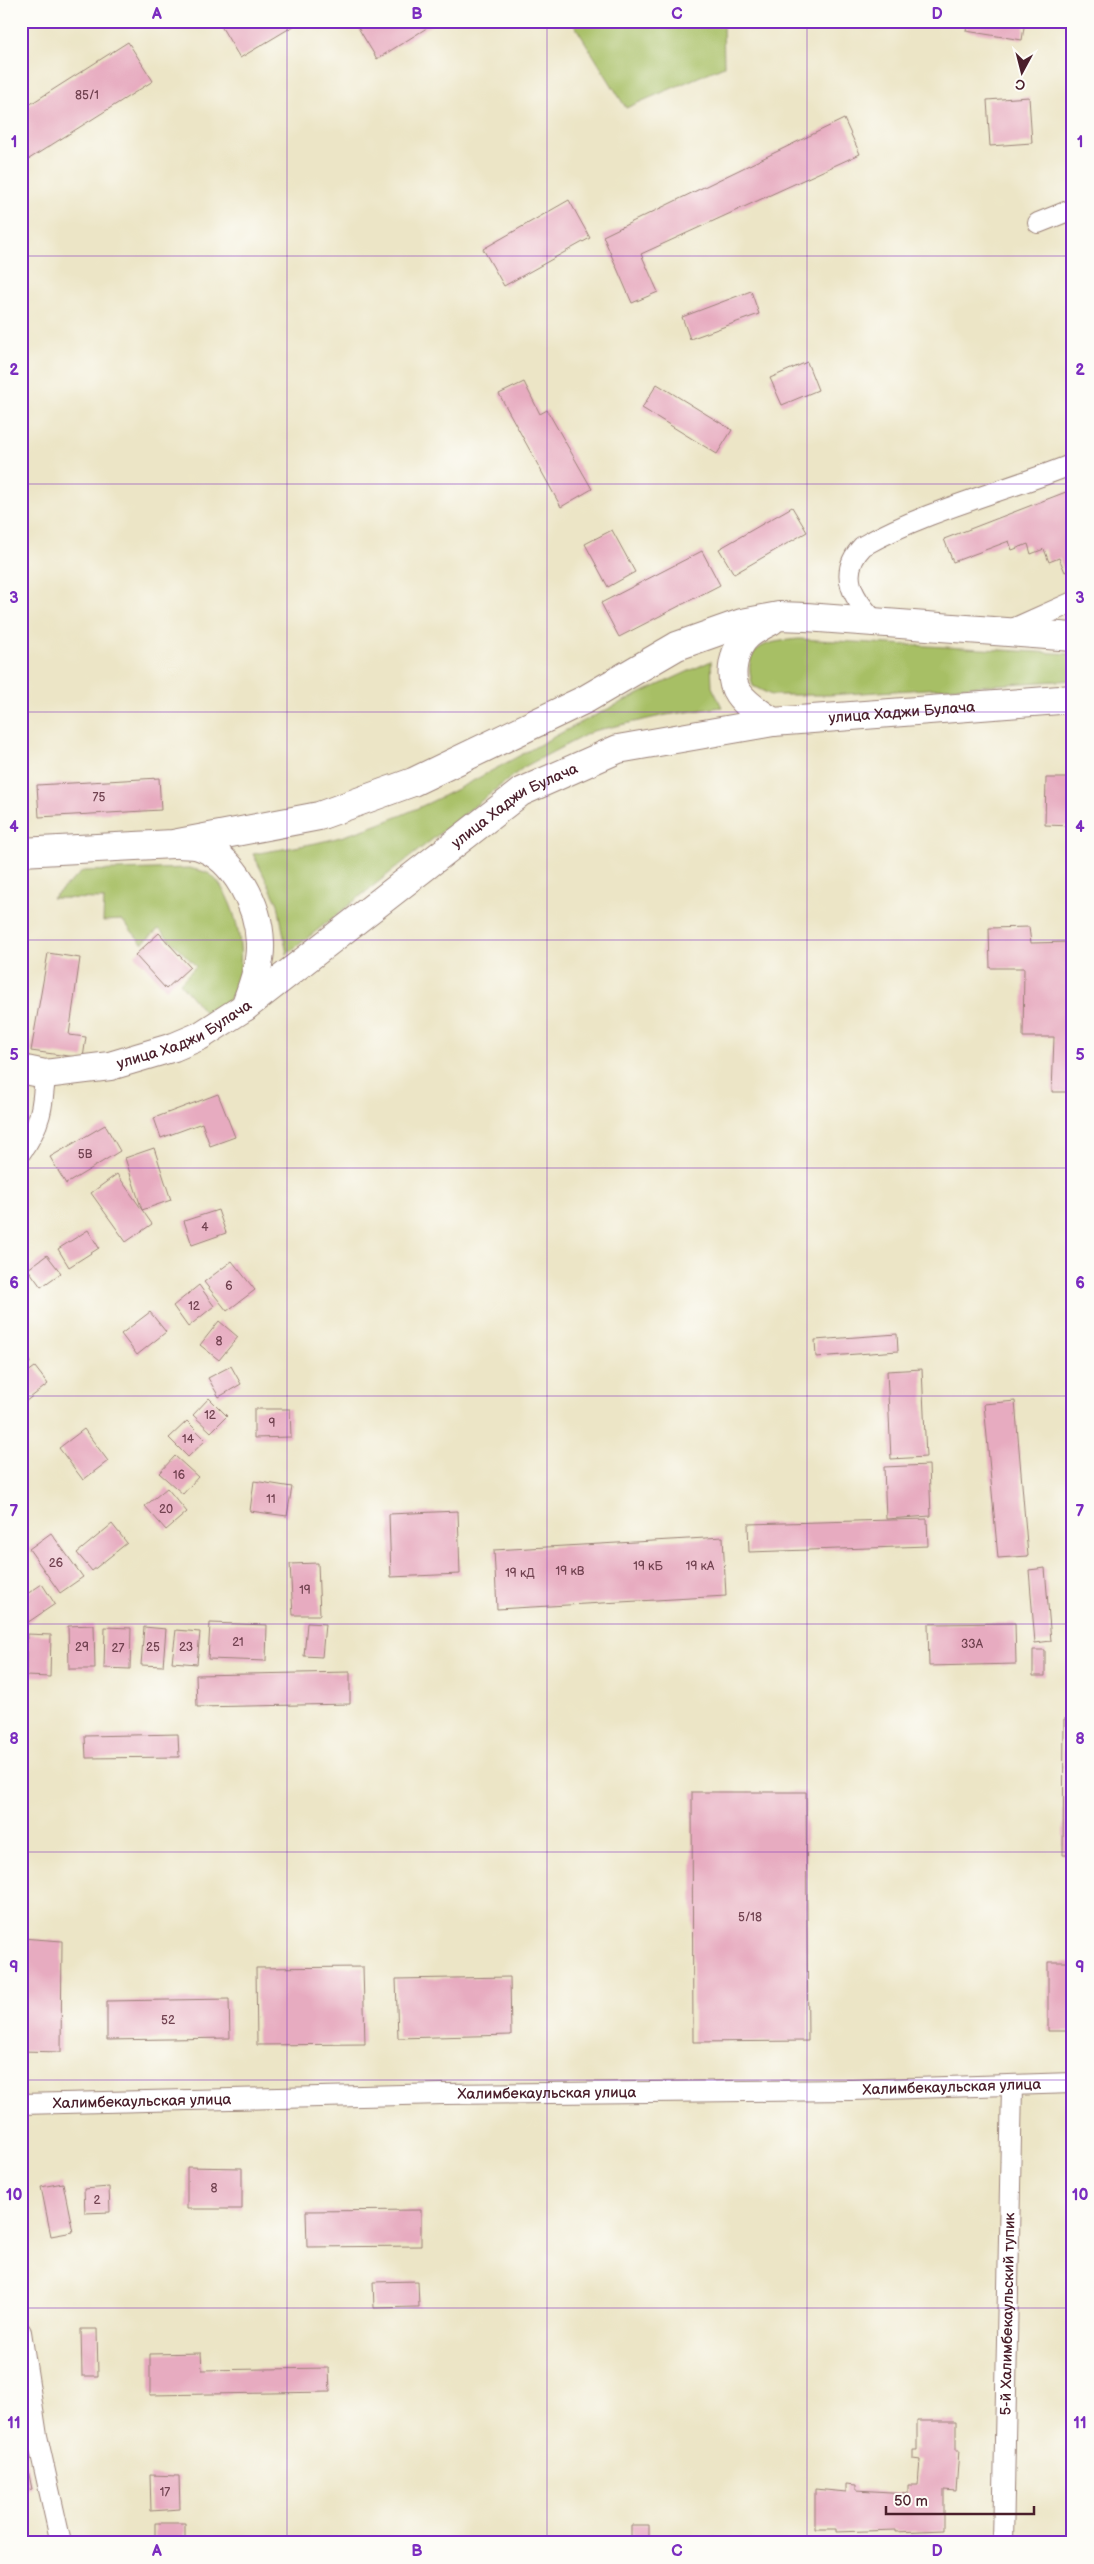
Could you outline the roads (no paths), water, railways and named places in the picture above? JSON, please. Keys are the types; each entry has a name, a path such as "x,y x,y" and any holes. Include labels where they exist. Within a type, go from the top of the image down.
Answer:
{"main road":[{"path":"773,722 736,692 732,677 738,649 747,636 778,616"},
{"path":"173,844 319,816 413,782 586,699 676,646 742,623 778,616 1073,637"},
{"name":"улица Хаджи Булача","path":"33,1072 110,1066 174,1047 200,1036 245,1007 521,792 618,749 773,722 1073,699"},
{"path":"21,852 173,844 199,846 218,857 232,869 243,888 256,919 260,944 253,985 245,1007"}],"street":[{"path":"1038,223 1073,209"},
{"path":"877,623 857,602 853,591 850,566 854,556 863,546 941,510 1016,486 1073,464"},
{"path":"1004,633 1073,602"},
{"path":"21,1152 34,1134 43,1108 33,1072"},
{"name":"Халимбекаульская улица","path":"21,2104 444,2094 851,2090 1073,2083"},
{"name":"5-й Халимбекаульский тупик","path":"1003,2543 1012,2085"},
{"path":"21,2332 37,2436 61,2543"}]}
